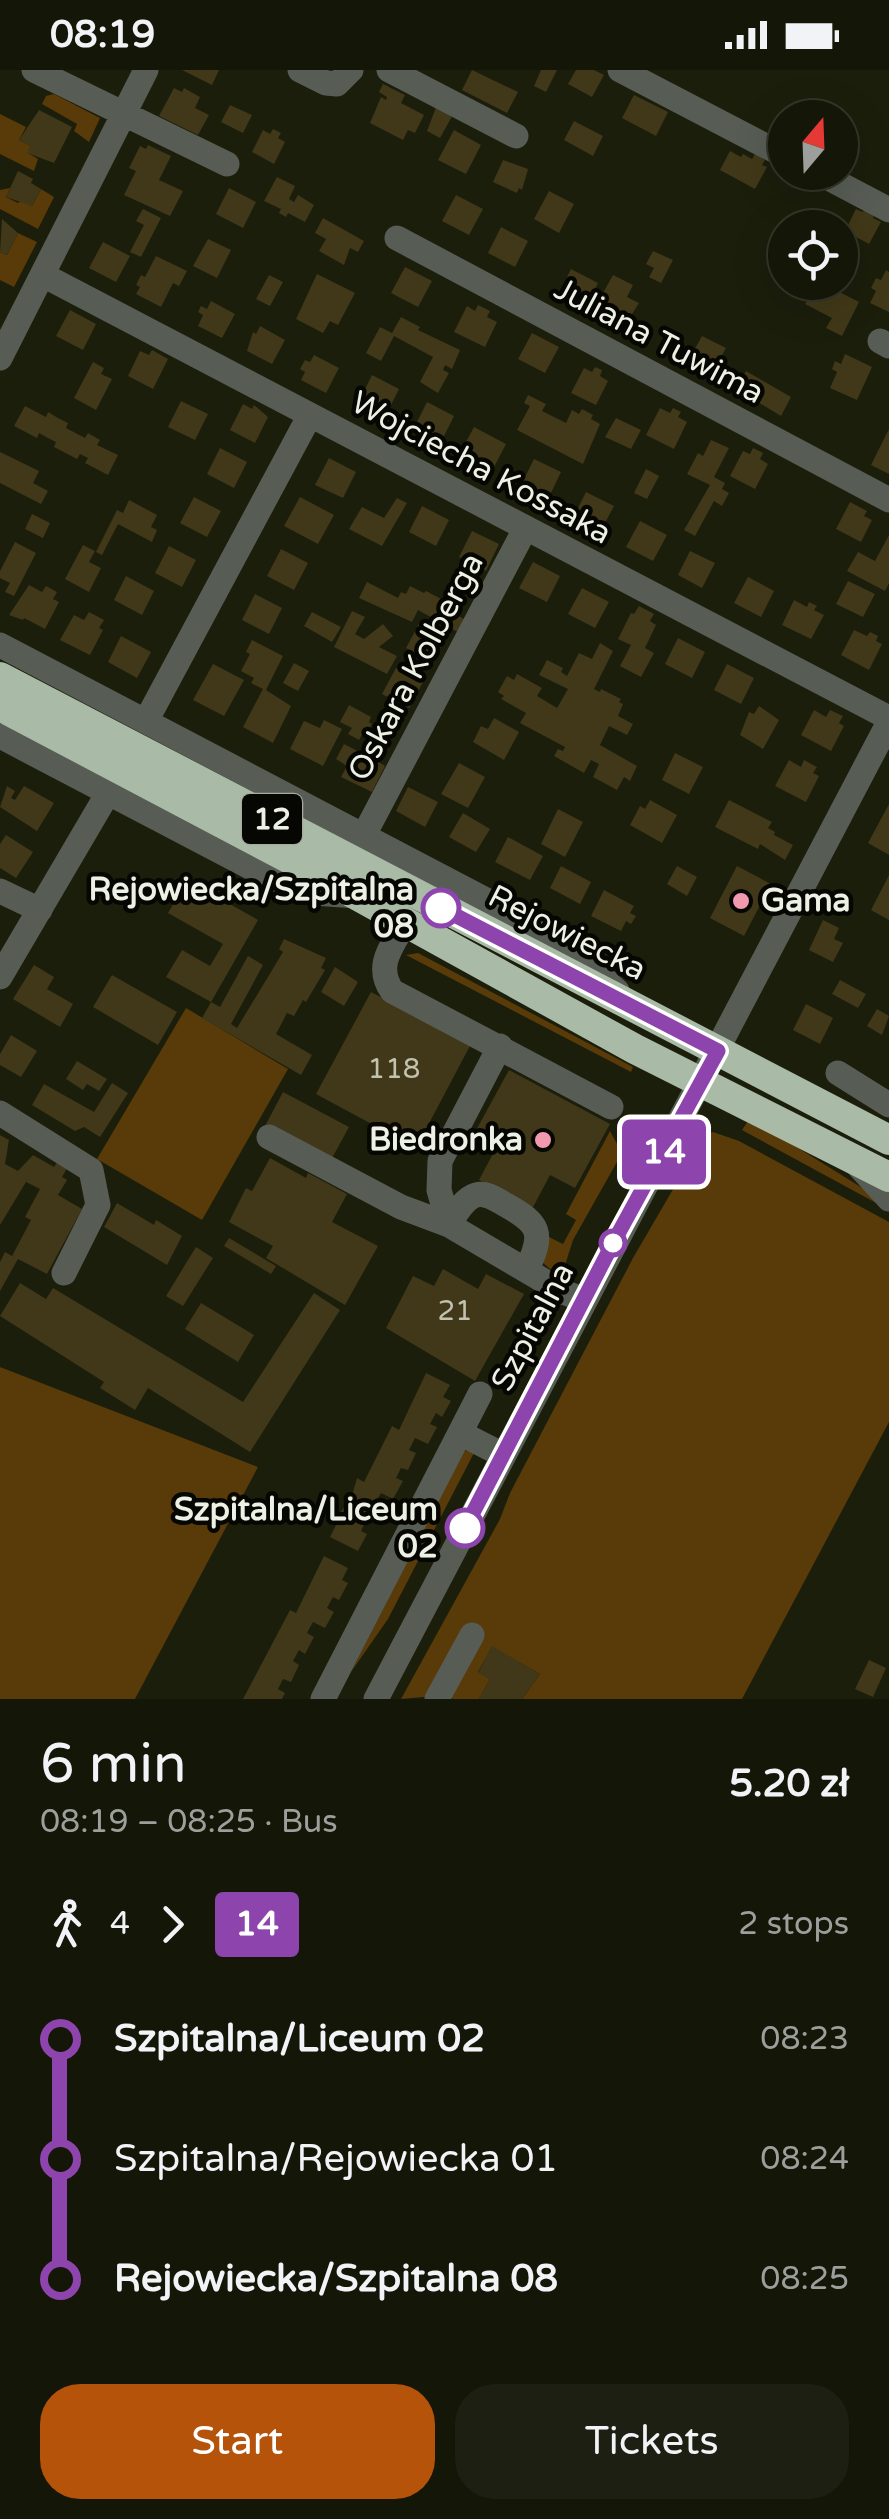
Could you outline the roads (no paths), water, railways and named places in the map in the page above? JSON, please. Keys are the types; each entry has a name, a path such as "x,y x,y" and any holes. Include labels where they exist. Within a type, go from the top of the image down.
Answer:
{"highway":[{"name":"Rejowiecka","path":"0,677 889,1140"},
{"name":"Rejowiecka","path":"0,706 702,1083 889,1176"}],"street":[{"path":"34,70 227,164"},
{"path":"0,358 146,70"},
{"path":"300,70 337,84 351,70"},
{"path":"389,70 516,136"},
{"path":"620,70 768,147"},
{"path":"851,190 889,210"},
{"name":"Juliana Tuwima","path":"398,238 889,500"},
{"name":"Wojciecha Kossaka","path":"42,275 889,720"},
{"path":"146,721 310,415"},
{"name":"Oskara Kolberga","path":"364,836 525,529"},
{"path":"0,645 528,922 588,964 636,1008"},
{"name":"Szpitalna","path":"376,1699 889,720"},
{"name":"Rejowiecka","path":"0,736 269,878 314,893 360,896"},
{"path":"0,977 108,793"},
{"path":"0,891 40,910"},
{"path":"406,922 383,964 384,978 392,990 611,1107"},
{"path":"449,1225 439,1190 440,1161 500,1046"},
{"path":"838,1073 889,1104"},
{"path":"0,1113 91,1170 98,1205 64,1274"},
{"path":"269,1137 401,1207 449,1225 584,1300"},
{"path":"849,1156 889,1199"},
{"path":"449,1225 464,1202 476,1195 488,1195 530,1219 538,1239 527,1269"},
{"path":"322,1699 480,1394"},
{"path":"460,1433 503,1455"},
{"path":"437,1699 472,1636"}],"place":[{"name":"Gama","path":"741,901"},
{"name":"Rejowiecka/Szpitalna 08","path":"441,908"},
{"name":"Biedronka","path":"543,1140"},
{"name":"Szpitalna/Liceum 02","path":"465,1528"}]}
